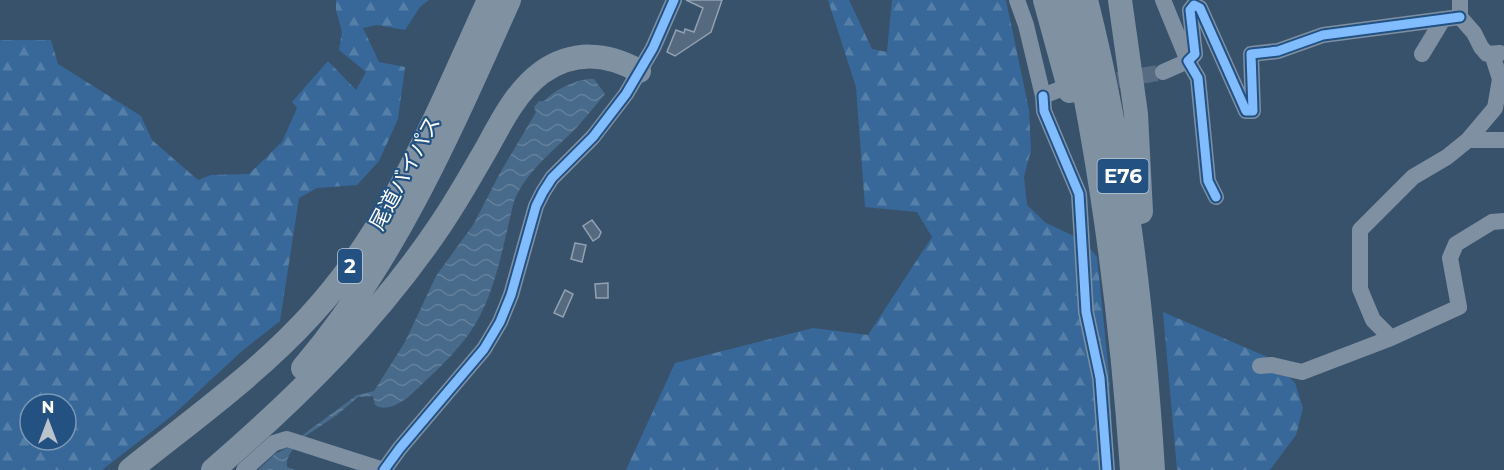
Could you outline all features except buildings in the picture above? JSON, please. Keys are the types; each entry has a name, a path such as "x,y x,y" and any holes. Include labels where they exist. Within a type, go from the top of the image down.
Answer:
{"highway":[{"path":"444,98 483,0"},
{"name":"尾道バイパス","path":"130,470 278,349 341,279 391,203 422,146 489,0"},
{"name":"尾道バイパス","path":"202,470 248,427 321,347 380,263 405,220 454,124 509,0"},
{"path":"321,347 357,307 409,233 430,195 523,0"},
{"path":"1045,0 1130,315"},
{"name":"E76","path":"1065,0 1130,315 1153,470"},
{"name":"E76","path":"1086,0 1108,95 1122,170 1130,315 1131,470"},
{"path":"1120,0 1137,125 1140,180 1130,315"},
{"path":"213,470 290,401 372,315 442,224 500,125 530,82 559,63 591,56 608,57 639,71"}],"street":[{"path":"244,470 274,443 287,439 384,470 484,349 500,322 511,295 536,206 543,192 552,178 611,115 626,94 653,48 674,0"},
{"path":"1017,0 1051,93 1044,111 1079,194 1086,312 1100,378 1107,470"},
{"path":"1163,0 1188,61 1198,78 1208,181 1216,197"},
{"path":"1391,338 1373,320 1360,289 1360,230 1413,177 1447,157 1468,140 1495,108 1500,79 1498,54 1487,54 1481,47 1474,33 1460,17 1460,0"},
{"path":"1163,72 1188,61 1195,54 1190,10 1194,5 1200,8 1246,111 1253,111 1251,54 1278,51 1323,35 1460,17"},
{"path":"1422,54 1442,21"},
{"path":"1468,140 1504,140"},
{"path":"1260,366 1272,365 1302,372 1391,338 1459,307 1450,258 1456,244 1492,222 1504,221"}],"green space":[{"path":"336,0 429,0 420,7 405,30 377,25 363,28 379,62 405,67 398,119 379,161 357,185 317,188 299,198 280,321 242,351 173,415 102,470 0,470 0,40 51,40 58,64 141,116 152,140 198,180 211,175 249,174 282,142 297,108 292,102 328,61 356,90 366,72 339,50 342,32 336,10"},
{"path":"828,0 849,0 872,49 887,52 892,0 1006,0 1029,110 1031,150 1024,177 1027,205 1046,223 1087,245 1097,257 1109,374 1114,470 626,470 675,363 813,328 868,335 932,237 917,212 865,207 856,87"},
{"path":"1163,312 1272,359 1295,383 1303,408 1296,435 1270,470 1177,470"}],"water":[{"path":"594,79 605,94 577,127 534,170 520,190 514,201 499,264 489,294 476,323 464,341 426,380 398,404 386,408 380,407 375,405 373,396 358,397 337,415 304,437 300,437 357,395 374,391 405,342 436,276 473,225 536,112 534,107 539,101 544,101 564,87"},
{"path":"293,445 296,446 289,456 287,467 295,470 258,470 275,454"}],"tunnel":[{"path":"1094,84 1163,72"}],"cycle path":[{"path":"384,470 484,349 500,322 511,295 536,206 543,192 552,178 593,137 626,94 653,48 674,0"},
{"path":"1216,197 1208,181 1198,78 1188,61 1195,54 1190,10 1194,5 1200,8 1246,111 1253,111 1251,54 1278,51 1323,35 1460,17"},
{"path":"1043,96 1044,111 1079,194 1086,312 1100,378 1107,470"}]}
